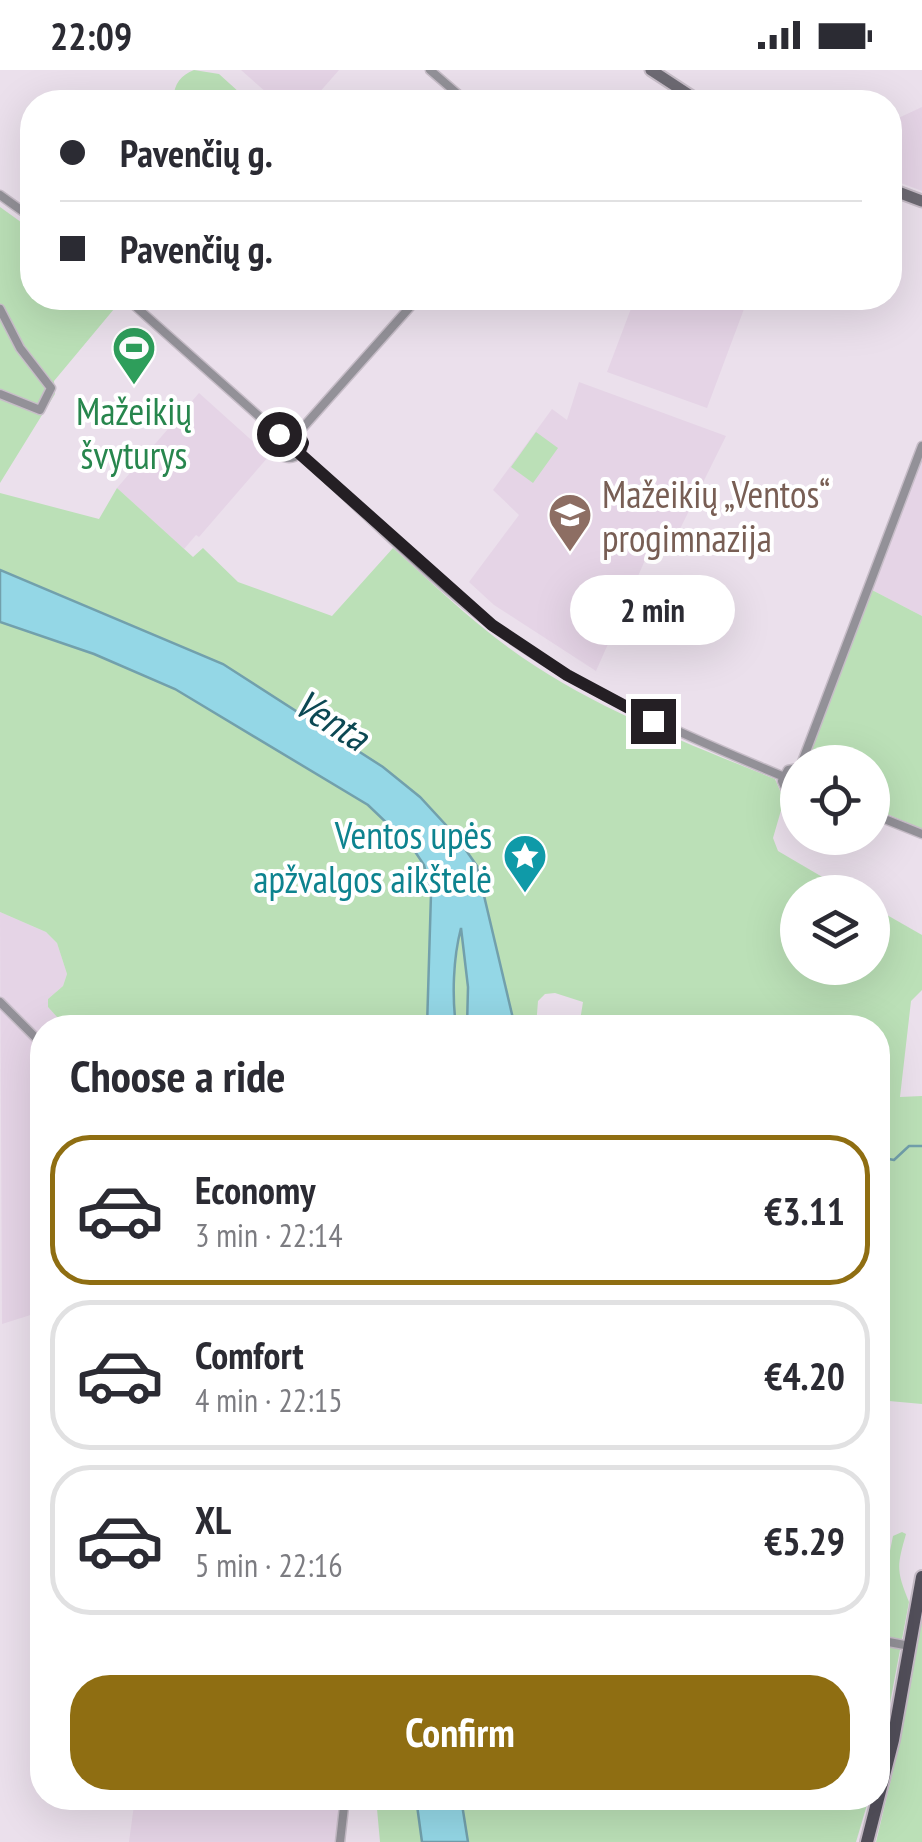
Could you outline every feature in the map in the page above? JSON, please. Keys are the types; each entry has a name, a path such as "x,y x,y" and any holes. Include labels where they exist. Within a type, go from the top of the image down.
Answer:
{"main road":[{"path":"650,70 681,90"},
{"path":"890,1753 922,1578"},
{"path":"867,1842 876,1810"}],"street":[{"path":"430,70 453,90"},
{"path":"0,309 20,348 51,388 40,410 0,394"},
{"path":"140,310 279,434"},
{"path":"298,433 407,310"},
{"path":"286,430 298,433 303,443 299,453 289,458 279,453 279,434 286,430"},
{"path":"808,745 922,446"},
{"path":"299,453 463,602 527,650 610,700 780,775"},
{"path":"890,821 922,834"},
{"path":"0,1002 30,1032"},
{"path":"890,1642 910,1646"},
{"path":"340,1842 343,1810"}],"shaded area":[{"path":"241,70 339,70 322,90 264,90"},
{"path":"922,107 922,191 902,184 902,116"},
{"path":"630,310 744,310 707,408 607,372"},
{"name":"Mažeikių „Ventos“ progimnazija","path":"579,382 726,436 679,531 661,524 596,671 494,605 469,582 519,515 493,490 552,409 567,420"},
{"path":"199,393 269,456 184,549 117,488"},
{"path":"922,458 922,616 872,590"},
{"path":"0,912 46,932 57,943 67,974 63,986 48,999 48,1007 55,1015 30,1015 30,1315 2,1324"},
{"path":"133,1810 339,1810 335,1842 129,1842"}],"green space":[{"path":"194,70 219,74 237,90 174,90"},
{"path":"0,207 20,221 20,310 113,310 54,381 55,394 0,483"},
{"path":"536,432 558,448 533,483 511,467"},
{"path":"117,488 193,557 203,548 238,582 332,616 393,548 479,624 539,669 638,721 775,779 780,791 780,814 773,838 778,851 819,875 780,875 780,985 890,985 890,917 922,935 922,990 911,1001 900,1097 922,1096 922,1404 890,1401 890,1015 581,1015 583,1002 555,993 545,994 538,1001 537,1015 512,1015 477,866 420,797 383,767 223,664 0,570 0,493 99,519"},
{"path":"872,590 922,616 922,829 890,815 890,745 813,745"},
{"path":"0,622 94,654 175,689 368,805 412,847 424,865 431,894 427,1015 55,1015 48,1007 48,999 63,986 67,974 57,943 46,932 0,912"},
{"path":"461,925 467,1015 455,1015"},
{"path":"906,1534 899,1568 909,1602 890,1703 890,1551 893,1536"},
{"path":"922,1611 922,1842 876,1842 884,1810 890,1810 890,1784"},
{"path":"377,1810 418,1810 422,1842 380,1842"},
{"path":"463,1810 865,1810 856,1842 468,1842"}],"water":[{"path":"0,570 223,664 383,767 420,797 477,866 512,1015 467,1015 461,928 454,978 455,1015 427,1015 431,894 424,865 412,847 368,805 175,689 94,654 0,622"},
{"path":"418,1810 463,1810 468,1842 422,1842"}],"waterway":[{"path":"890,1159 909,1146 922,1146"}],"place":[{"name":"Mažeikių švyturys","path":"134,386"},
{"name":"Mažeikių „Ventos“ progimnazija","path":"570,553"},
{"name":"Ventos upės apžvalgos aikštelė","path":"525,894"}],"route":[{"path":"279,434 286,430 298,433 303,443 299,453 492,625 567,675 653,721"}],"water label":[{"name":"Venta","path":"332,719"}]}
